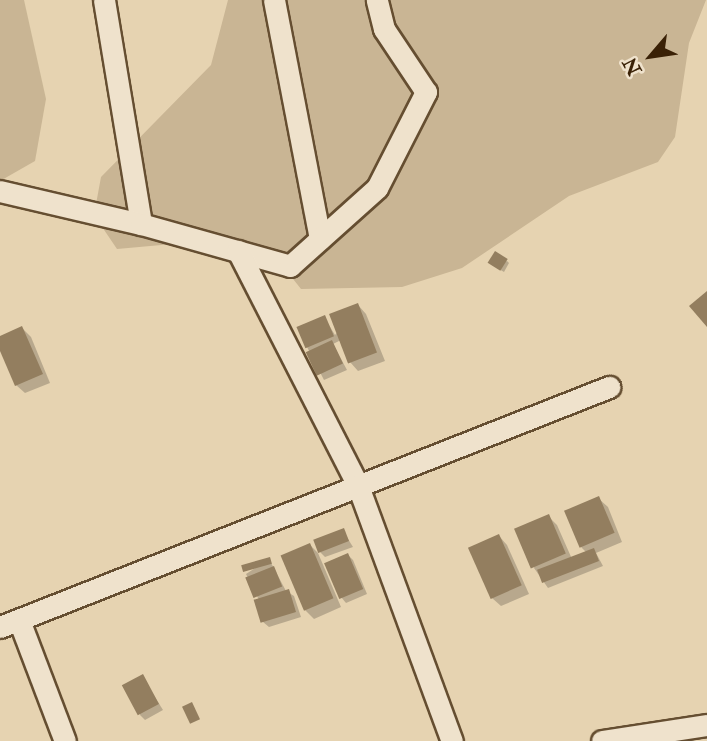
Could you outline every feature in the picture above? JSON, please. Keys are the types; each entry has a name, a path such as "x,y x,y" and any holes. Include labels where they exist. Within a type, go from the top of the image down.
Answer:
{"street":[{"path":"104,0 141,224"},
{"path":"274,0 320,239"},
{"path":"0,191 141,224 290,266 377,188 426,92 384,29 377,0"},
{"path":"238,251 358,486 452,741"},
{"path":"65,741 9,624 608,387"},
{"path":"602,741 707,725"}],"shaded area":[{"path":"0,0 24,0 46,99 35,161 0,181"},
{"path":"228,0 706,0 689,43 675,137 658,162 569,196 462,268 402,287 301,289 282,265 239,238 117,249 94,215 101,177 211,65"}],"building":[{"path":"495,251 508,259 500,271 488,263"},
{"path":"707,291 707,327 689,306"},
{"path":"358,303 377,352 348,364 329,314"},
{"path":"325,315 334,336 305,348 296,327"},
{"path":"22,326 43,374 15,386 0,351 0,336"},
{"path":"332,340 343,364 317,376 306,352"},
{"path":"599,496 615,533 580,548 564,511"},
{"path":"549,514 566,554 531,568 514,529"},
{"path":"344,528 349,541 318,553 313,540"},
{"path":"499,534 522,585 491,599 468,548"},
{"path":"310,543 333,598 304,611 281,556"},
{"path":"594,548 599,561 542,583 537,570"},
{"path":"348,553 363,589 339,599 324,563"},
{"path":"270,557 272,564 243,572 241,565"},
{"path":"274,566 282,586 253,598 245,578"},
{"path":"289,589 296,612 261,623 254,600"},
{"path":"143,674 159,704 138,715 122,685"},
{"path":"192,702 200,719 190,724 182,707"}]}
